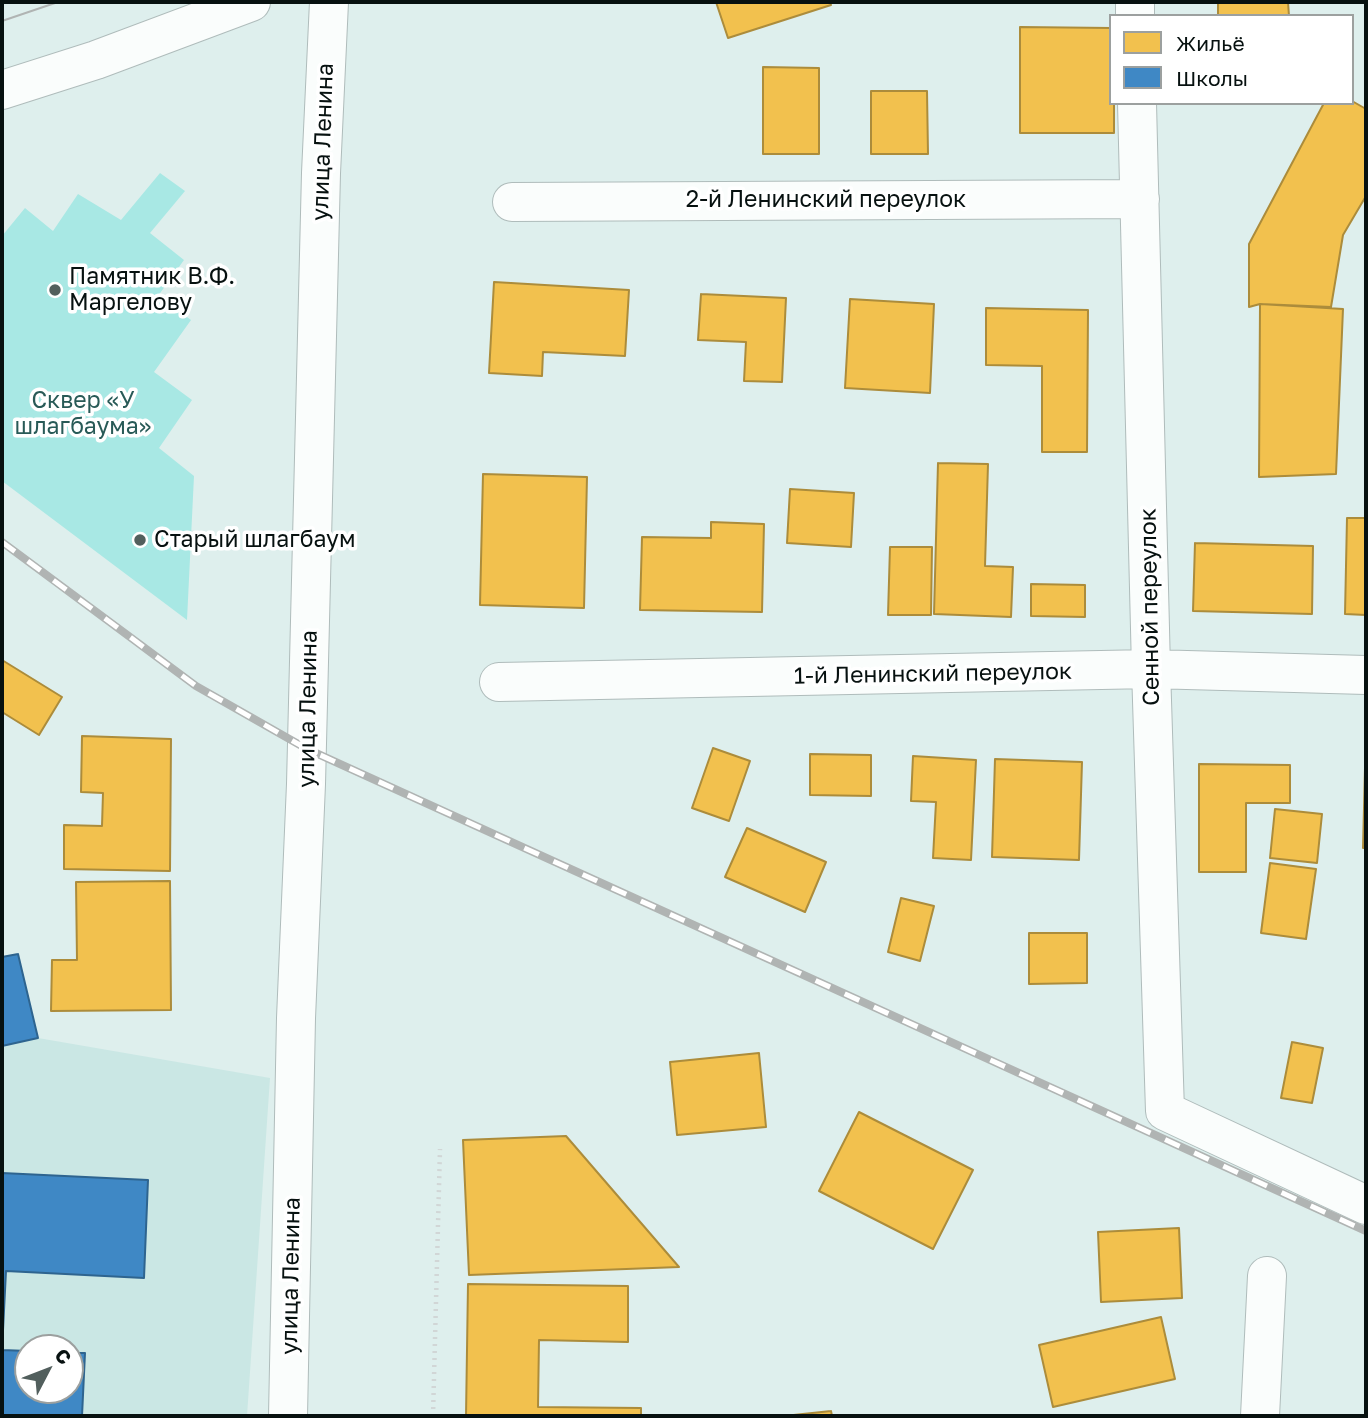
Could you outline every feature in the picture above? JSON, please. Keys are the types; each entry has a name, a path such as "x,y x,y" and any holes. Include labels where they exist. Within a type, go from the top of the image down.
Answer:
{"street":[{"path":"2,90 96,60 251,2"},
{"name":"улица Ленина","path":"288,1416 296,1018 306,784 321,160 329,2"},
{"name":"Сенной переулок","path":"1137,105 1165,1111 1366,1205"},
{"name":"2-й Ленинский переулок","path":"512,202 1140,199"},
{"name":"1-й Ленинский переулок","path":"499,682 1151,670 1366,675"},
{"path":"1260,1416 1267,1276"}],"path":[{"path":"433,1416 440,1149"}],"shaded area":[{"path":"38,1038 270,1078 247,1416 2,1416 2,1046"}],"green space":[{"name":"Сквер «У шлагбаума»","path":"160,173 185,191 150,233 184,260 158,296 191,320 154,372 192,400 159,448 194,476 187,620 2,481 2,236 25,208 53,231 78,194 121,220"}],"building: Жильё":[{"path":"716,2 830,2 831,5 728,38"},
{"path":"1218,2 1288,2 1289,14 1218,14"},
{"path":"1020,27 1109,28 1109,105 1114,105 1114,133 1020,133"},
{"path":"763,67 819,68 819,154 763,154"},
{"path":"871,91 927,91 928,154 871,154"},
{"path":"1354,102 1366,109 1366,196 1343,235 1331,307 1260,304 1249,307 1249,244 1323,105 1354,105"},
{"path":"494,282 629,290 625,356 543,352 542,376 489,373"},
{"path":"701,294 786,298 782,382 744,381 746,342 698,340"},
{"path":"850,299 934,304 930,393 845,388"},
{"path":"1260,304 1343,309 1336,474 1259,477"},
{"path":"986,308 1088,310 1087,452 1042,452 1042,366 986,365"},
{"path":"938,463 988,464 985,566 1013,567 1011,617 934,614"},
{"path":"483,474 587,477 584,608 480,605"},
{"path":"790,489 854,493 851,547 787,543"},
{"path":"1347,518 1366,518 1366,615 1345,614"},
{"path":"711,522 764,524 762,612 640,610 642,537 711,538"},
{"path":"1195,543 1313,546 1312,614 1193,611"},
{"path":"890,547 932,547 931,615 888,615"},
{"path":"1031,584 1085,585 1085,617 1031,616"},
{"path":"2,660 62,697 39,735 2,712"},
{"path":"82,736 171,739 170,871 64,869 64,825 102,826 103,793 81,792"},
{"path":"713,748 750,761 729,821 692,808"},
{"path":"810,754 871,755 871,796 810,795"},
{"path":"913,756 976,760 971,860 933,858 936,802 911,801"},
{"path":"995,759 1082,762 1079,860 992,857"},
{"path":"1199,764 1290,765 1290,803 1246,803 1246,872 1199,872"},
{"path":"1365,768 1366,848 1363,848"},
{"path":"1275,809 1322,814 1317,863 1270,858"},
{"path":"747,828 826,862 805,912 725,877"},
{"path":"1270,863 1316,869 1306,939 1261,933"},
{"path":"170,881 171,1010 51,1011 52,960 77,960 76,882"},
{"path":"901,898 934,906 920,961 888,952"},
{"path":"1029,933 1087,933 1087,983 1029,984"},
{"path":"1292,1042 1323,1048 1312,1103 1281,1098"},
{"path":"759,1053 766,1127 677,1135 670,1062"},
{"path":"859,1112 973,1170 933,1249 819,1191"},
{"path":"566,1136 679,1267 469,1275 463,1140"},
{"path":"1179,1228 1182,1298 1101,1302 1098,1232"},
{"path":"468,1284 628,1286 628,1342 539,1340 538,1407 641,1408 641,1416 466,1416"},
{"path":"1161,1317 1175,1379 1053,1407 1039,1345"},
{"path":"831,1411 832,1416 784,1416"}],"building: Школы":[{"path":"18,954 38,1038 2,1046 2,957"},
{"path":"2,1173 148,1180 144,1278 6,1271 2,1350"},
{"path":"2,1350 14,1350 14,1404 83,1404 82,1416 2,1416"}],"tram line":[{"path":"2,21 58,2"}],"railway":[{"path":"2,542 196,686 307,749 1366,1231"}],"place":[{"name":"Памятник В.Ф. Маргелову","path":"55,290"},
{"name":"Старый шлагбаум","path":"140,540"}]}
